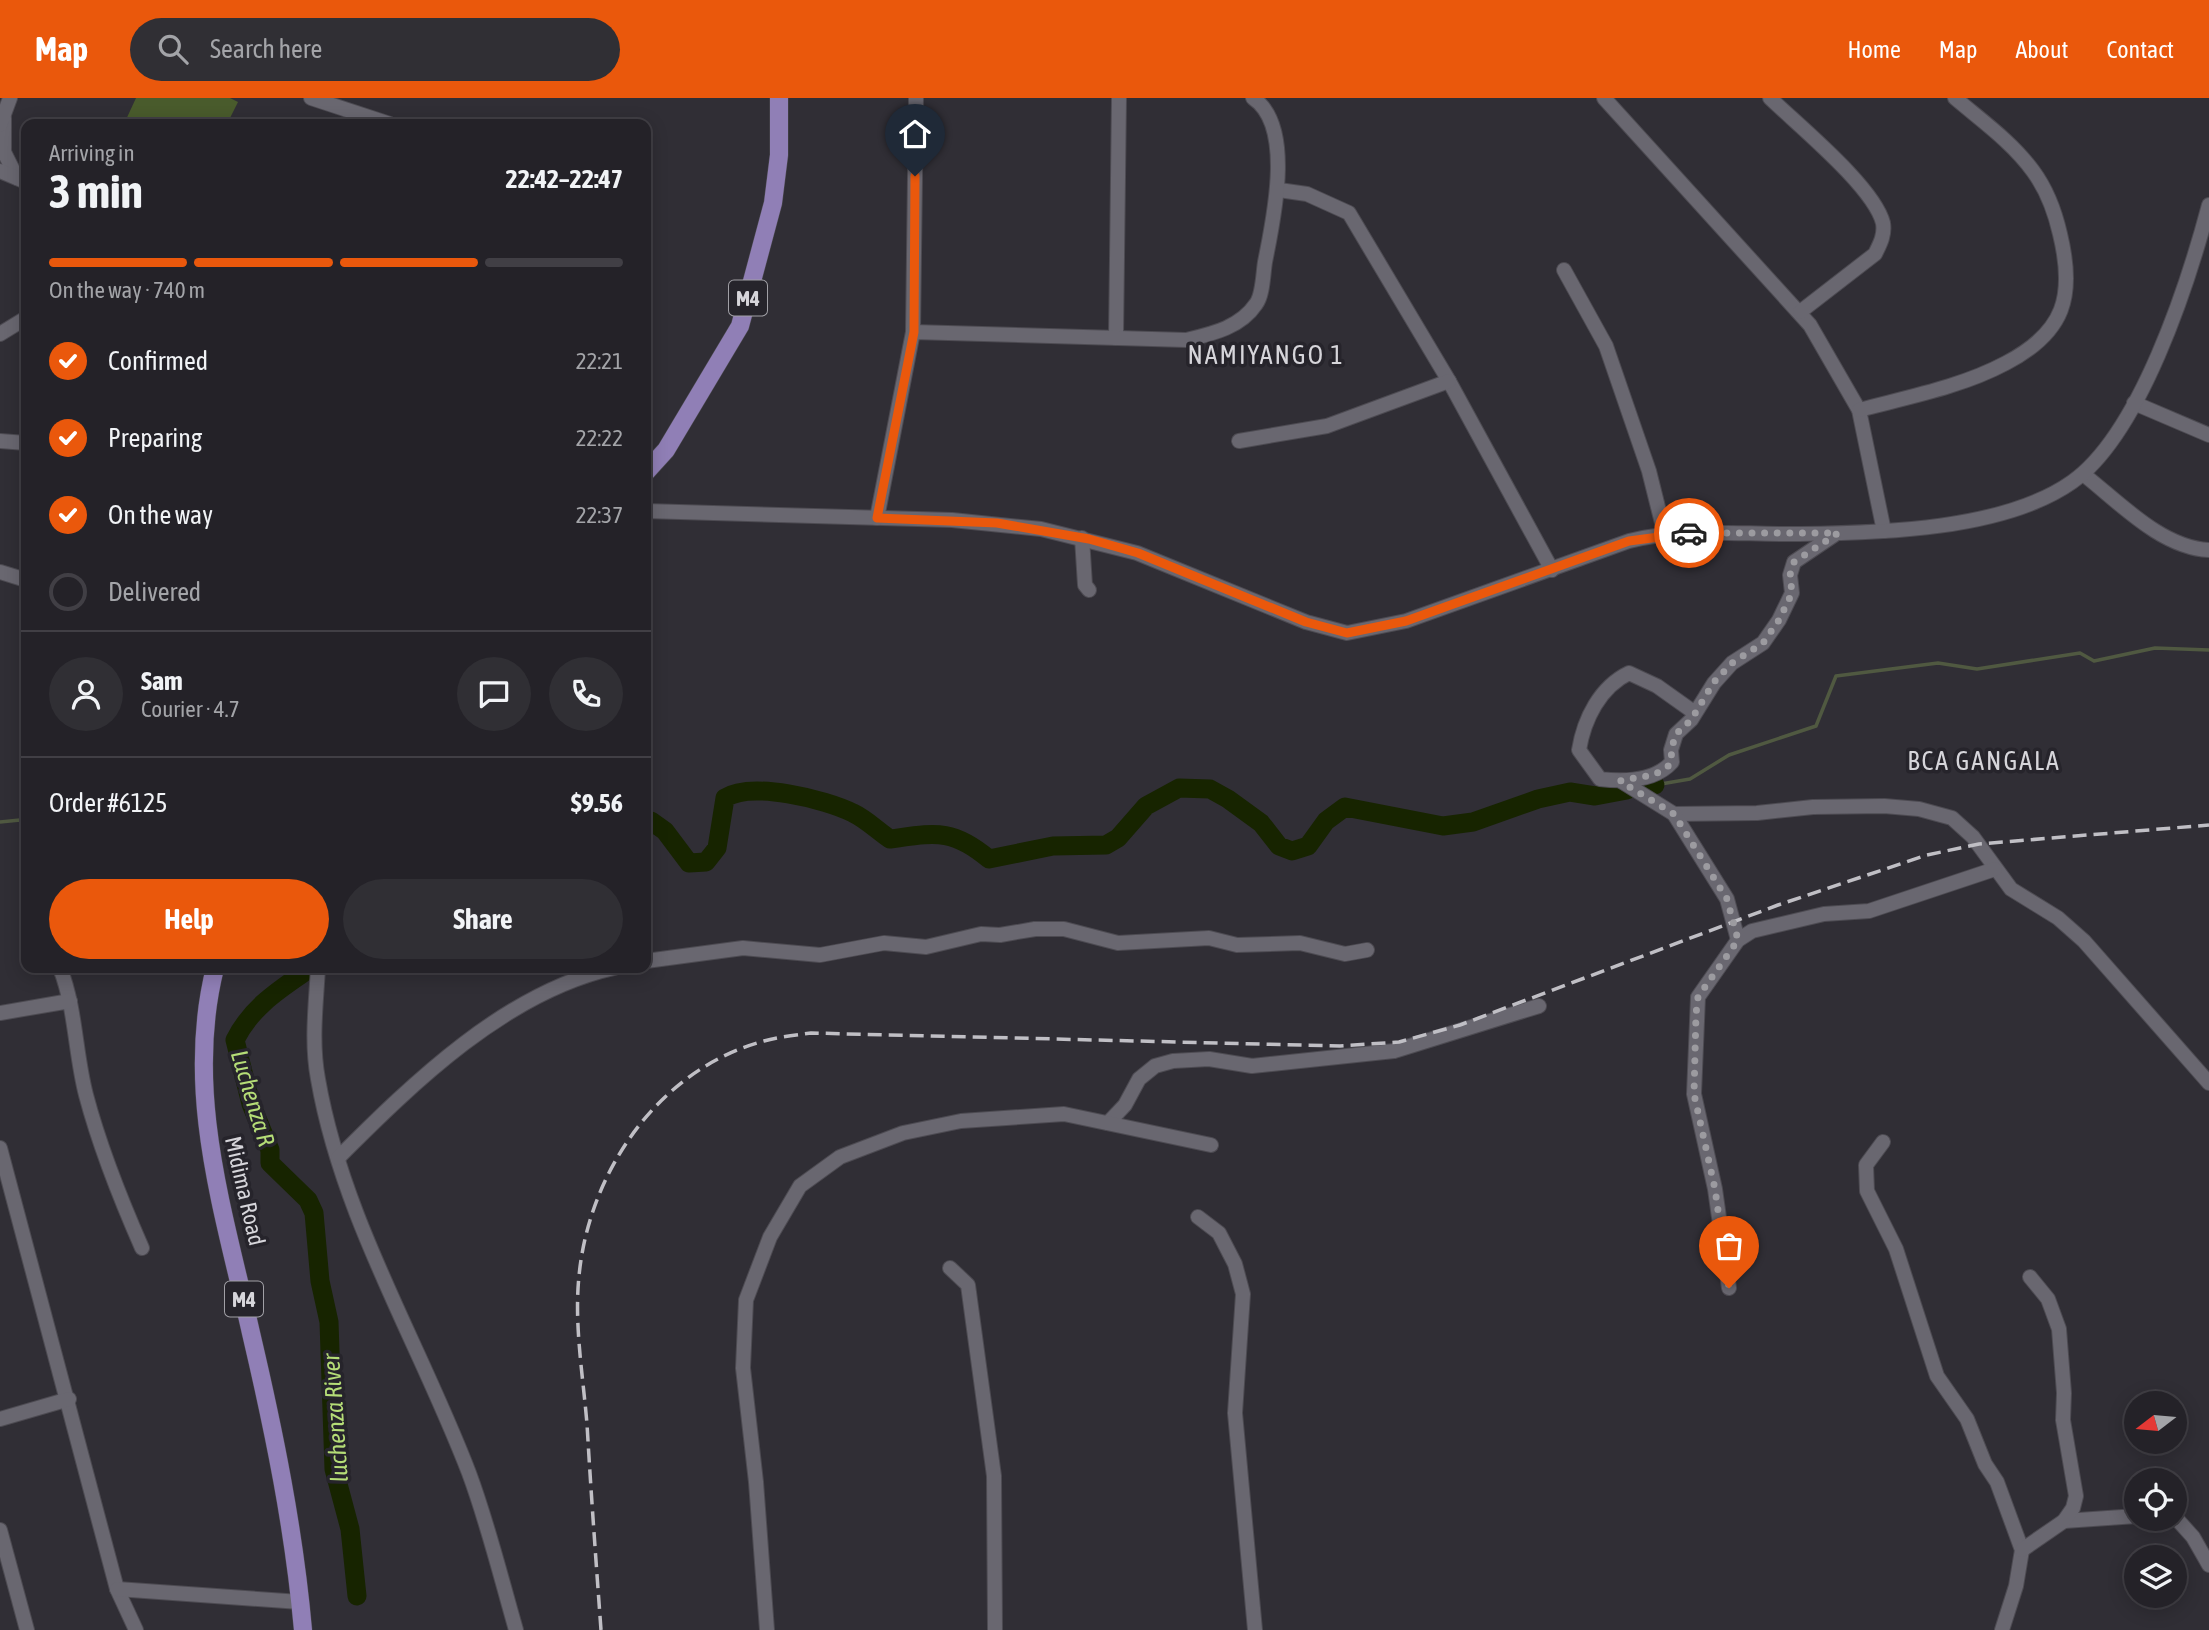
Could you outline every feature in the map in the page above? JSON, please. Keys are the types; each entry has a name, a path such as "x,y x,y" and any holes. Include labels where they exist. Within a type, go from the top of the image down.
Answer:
{"main road":[{"name":"M4","path":"651,466 666,450 740,326 773,203 779,155 779,98"},
{"name":"Midima Road","path":"214,973 203,1069 207,1140 277,1447 303,1630"}],"street":[{"path":"10,98 2,121 4,152 21,178"},
{"path":"877,518 914,332 916,98"},
{"path":"1116,338 1119,98"},
{"path":"914,332 1186,340 1225,330 1257,304 1279,190 1273,127 1263,104 1253,98"},
{"path":"1604,98 1800,312 1859,410 1884,531"},
{"path":"1770,98 1874,200 1884,226 1882,241 1875,254 1800,312"},
{"path":"1859,410 1961,382 2009,362 2053,326 2067,296 2067,262 2054,208 2035,173 2018,152 1955,98"},
{"path":"316,99 354,119"},
{"path":"0,171 21,180"},
{"path":"1279,190 1307,194 1349,213 1449,381 1552,570"},
{"path":"651,511 997,523 1082,538 1138,553 1306,622 1347,633 1406,621 1629,541 1665,535 1838,533 1949,524 1989,515 2056,492 2082,474 2113,437 2161,348 2206,229 2209,205"},
{"path":"1564,270 1606,346 1649,471 1665,535"},
{"path":"1,332 21,321"},
{"path":"1239,441 1327,426 1449,381"},
{"path":"2134,402 2209,435"},
{"path":"0,441 21,443"},
{"path":"2082,474 2164,535 2190,547 2209,550"},
{"path":"1695,713 1629,673 1609,686 1593,709 1581,735 1579,750 1600,779 1620,781 1664,772 1672,762 1671,750 1676,734 1695,713 1722,672 1763,643 1779,620 1792,593 1790,575 1794,562 1838,533"},
{"path":"1082,538 1085,585 1089,590"},
{"path":"0,572 21,578"},
{"path":"1620,781 1674,814 1727,899 1738,940"},
{"path":"1674,814 1757,813 1813,807 1919,809 1939,812 1965,828 2011,889 2058,918 2084,941 2209,1083"},
{"path":"1729,1288 1715,1189 1694,1094 1698,997 1738,940 1752,931 1824,914 1869,911 1994,869"},
{"path":"651,960 743,948 820,955 884,943 926,947 981,934 1000,935 1035,929 1064,929 1118,943 1209,939 1237,945 1300,943 1345,954 1367,950"},
{"path":"62,973 70,1001 89,1105 108,1167 142,1248"},
{"path":"318,973 314,1044 318,1078 338,1158 363,1231 400,1308 469,1475 516,1630"},
{"path":"338,1158 440,1062 525,1003 590,973"},
{"path":"0,1013 70,1001"},
{"path":"1108,1123 1125,1105 1141,1078 1155,1066 1173,1061 1209,1059 1252,1066 1394,1051 1539,1006"},
{"path":"767,1630 756,1482 743,1368 746,1300 770,1237 800,1186 840,1157 903,1133 961,1121 1064,1114 1211,1144"},
{"path":"1883,1142 1866,1166 1867,1191 1898,1256 1940,1383 1967,1419 1985,1464 1997,1482 2022,1550 2016,1586 2002,1630"},
{"path":"0,1148 69,1399 117,1589 136,1630"},
{"path":"1198,1217 1219,1233 1234,1264 1242,1294 1235,1413 1255,1630"},
{"path":"950,1268 968,1285 994,1476 995,1630"},
{"path":"2022,1550 2064,1521 2073,1508 2076,1496 2063,1420 2064,1393 2059,1329 2048,1299 2030,1277"},
{"path":"0,1419 69,1399"},
{"path":"2064,1521 2124,1517"},
{"path":"0,1530 27,1630"},
{"path":"2187,1530 2209,1566"},
{"path":"117,1589 300,1602"}],"green space":[{"path":"136,98 230,98 238,102 230,119 126,119"}],"waterway":[{"path":"1655,785 1690,779 1729,755 1816,726 1836,676 1938,663 1977,669 2080,653 2094,661 2155,648 2209,650"},
{"path":"1637,788 1655,785"},
{"path":"651,821 665,831 689,863 706,862 717,848 725,798 752,791 788,794 825,802 853,813 890,839 919,835 953,837 989,859 1053,846 1106,845 1118,838 1146,806 1179,788 1210,789 1261,823 1279,846 1292,851 1308,846 1326,821 1345,807 1443,826 1473,822 1538,799 1570,792 1595,796 1627,790"},
{"path":"0,822 21,820"},
{"name":"luchenza River","path":"302,973 255,1011 235,1040 251,1104 270,1150 270,1163 308,1200 314,1213 320,1281 329,1322 334,1469 350,1529 357,1596"}],"railway":[{"path":"601,1630 578,1331 579,1276 586,1237 597,1199 614,1163 636,1130 662,1100 692,1075 726,1055 764,1041 811,1033 1340,1046 1399,1042 1460,1025 1778,905 1927,855 1979,844 2209,825"}],"way so far":[{"path":"1689,533 1838,533 1794,562 1790,575 1792,593 1779,620 1763,643 1753,652 1732,663 1714,682 1691,720 1676,734 1671,750 1672,762 1664,772 1651,777 1633,777 1620,781 1674,814 1697,854 1718,882 1735,921 1738,940 1698,997 1694,1094 1715,1189 1729,1288"}],"district":[{"name":"NAMIYANGO 1","path":"1266,355"},
{"name":"BCA GANGALA","path":"1984,761"}],"route":[{"path":"915,176 914,332 877,518 997,523 1089,539 1138,553 1306,622 1347,633 1383,628 1406,621 1629,541 1689,533"}],"water label":[{"name":"Luchenza R","path":"253,1098"}]}
